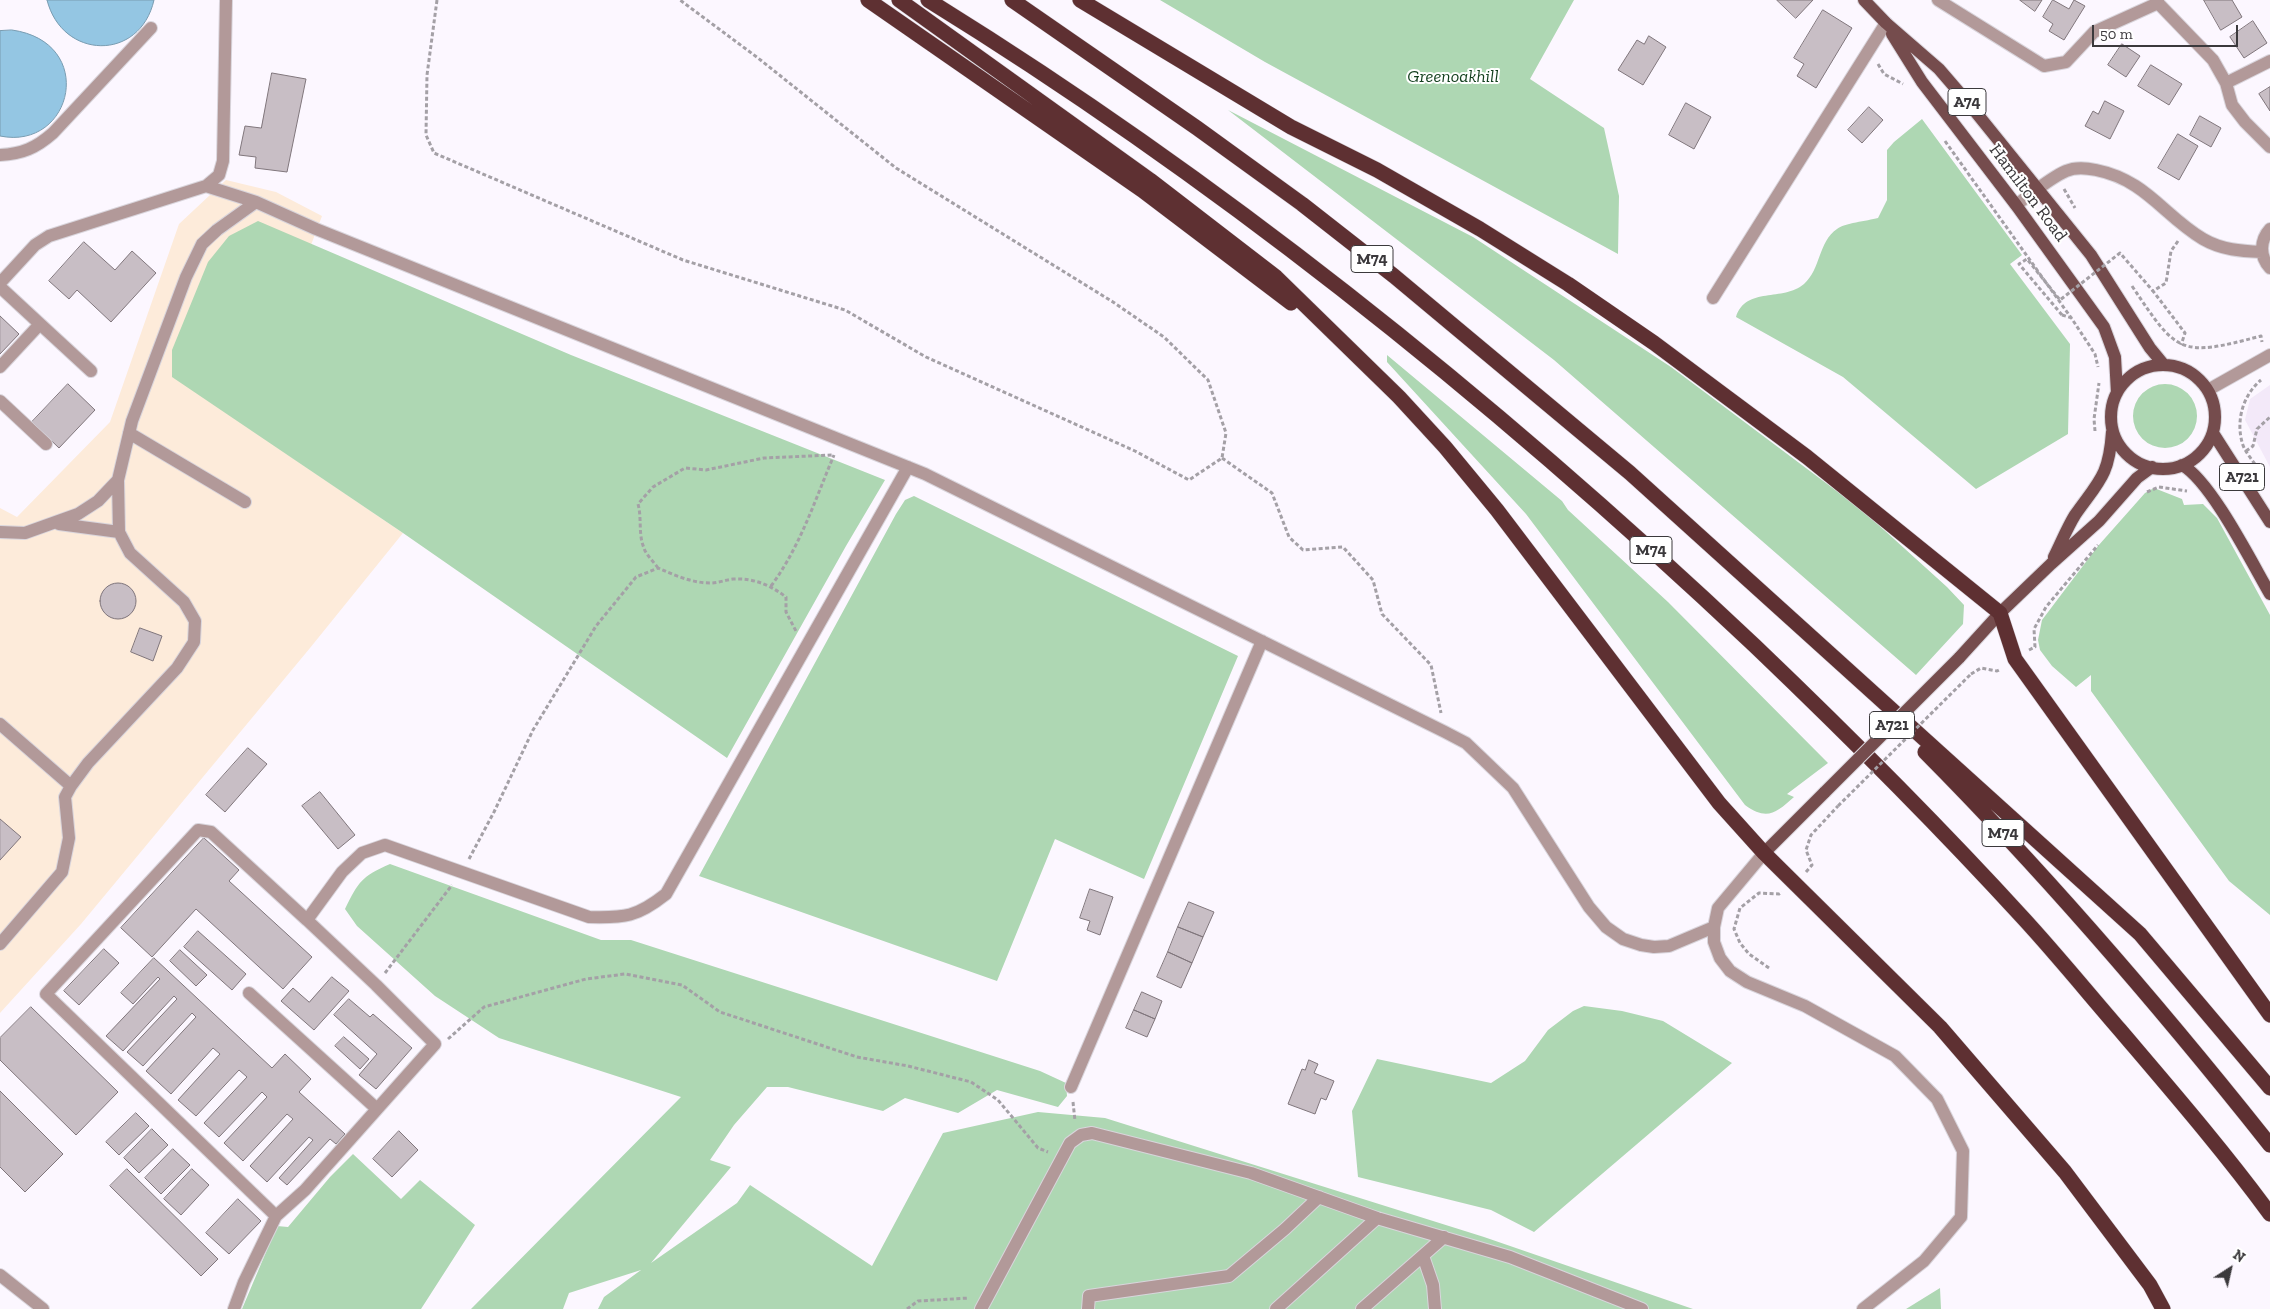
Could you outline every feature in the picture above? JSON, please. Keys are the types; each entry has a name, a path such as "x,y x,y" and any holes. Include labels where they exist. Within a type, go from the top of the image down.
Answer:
{"highway":[{"path":"868,0 1142,190 1353,352"},
{"path":"899,0 1150,180 1276,277 1399,397 1451,454 1497,510 1718,803 1764,853 1940,1027 2065,1172 2150,1285 2163,1309"},
{"name":"M74","path":"928,0 1010,51 1255,223 1377,318 1502,420 1623,524 1830,717 2027,922 2213,1140 2270,1214"},
{"name":"M74","path":"1012,0 1197,128 1387,270 1548,403 1710,545 1829,656 1927,754 2038,871 2201,1060 2270,1146"},
{"path":"1080,0 1291,126 1377,170 1480,229 1568,284 1742,406 2000,614 2015,659 2270,1015"},
{"path":"1710,545 2140,934 2270,1088"}],"main road":[{"name":"Hamilton Road","path":"1864,0 1886,23 1939,69 2039,189 2091,255 2150,348 2164,365"},
{"name":"Hamilton Road","path":"1886,23 1922,82 2016,205 2104,327 2115,357 2117,393"},
{"path":"2117,393 2125,381 2138,371 2152,366 2164,365 2182,368 2195,375 2208,390 2213,400 2215,416 2213,433"},
{"name":"A721","path":"2051,564 2074,516 2103,478 2110,455 2113,404 2117,393"},
{"name":"A721","path":"2112,426 2119,444 2128,455 2140,463 2152,467 2165,468 2182,466 2192,460 2205,448 2213,433 2270,522"},
{"name":"A721","path":"2182,466 2199,479 2231,526 2270,594"},
{"name":"A721","path":"1764,853 1959,658 2000,614 2051,564 2100,521 2128,487 2152,467"}],"street":[{"path":"91,371 0,285 35,245 49,236 206,186 219,175 223,161 226,0"},
{"path":"1938,0 2044,66 2066,62 2094,32 2158,2 2213,60 2226,83 2232,105 2245,122 2270,147"},
{"path":"1713,298 1886,23"},
{"path":"0,155 19,154 38,146 53,133 150,28"},
{"path":"2226,83 2270,60"},
{"path":"2016,205 2066,171 2076,168 2107,172 2141,188 2188,229 2219,247 2236,251 2262,252"},
{"path":"206,186 256,202 316,229 908,467 1466,743 1513,788 1589,907 1606,927 1623,939 1654,947 1669,946 1714,927"},
{"path":"0,944 62,872 69,838 65,797 71,786 88,763 177,668 194,642 195,621 184,602 130,553 119,532 118,480 132,421 176,303 202,244 217,230 256,202"},
{"path":"2270,229 2264,236 2262,252 2270,268"},
{"path":"0,367 40,324"},
{"path":"2208,390 2268,356"},
{"path":"0,401 46,444"},
{"path":"129,433 245,502"},
{"path":"307,920 342,872 362,854 385,845 589,917 617,918 646,910 666,894 908,467"},
{"path":"0,532 25,533 78,514 98,502 118,480"},
{"path":"54,523 119,532"},
{"path":"1071,1087 1262,641"},
{"path":"0,724 71,786"},
{"path":"234,1309 244,1282 276,1216 305,1190 435,1044 376,985 211,832 198,830 46,994 276,1216"},
{"path":"1764,853 1718,908 1714,927 1714,942 1720,958 1730,971 1747,982 1805,1006 1896,1056 1937,1099 1963,1151 1960,1217 1924,1260 1863,1309"},
{"path":"248,993 377,1109"},
{"path":"983,1305 1070,1143 1077,1138 1092,1133 1251,1173 1377,1218 1444,1236 1510,1257 1642,1309"},
{"path":"1088,1309 1089,1296 1228,1276 1285,1230 1319,1197"},
{"path":"1276,1309 1377,1218"},
{"path":"1362,1309 1444,1236"},
{"path":"1423,1256 1433,1285 1435,1309"},
{"path":"0,1275 43,1309"}],"path":[{"path":"437,0 427,75 426,135 434,153 683,260 845,310 926,357 1135,451 1189,480 1222,458 1226,433 1208,380 1164,337 1112,302 896,168 758,58 680,0"},
{"path":"1868,50 1884,74 1902,82 1907,89"},
{"path":"1940,135 2095,354 2100,374 2094,419 2095,436"},
{"path":"2057,177 2079,213"},
{"path":"2153,290 2166,283 2171,251 2188,229"},
{"path":"2072,319 2062,315 2020,264 2027,259 2060,300 2120,253 2153,290 2185,333 2182,345"},
{"path":"2111,257 2116,264"},
{"path":"2128,280 2166,335 2182,345 2197,349 2232,344 2261,336 2268,356"},
{"path":"2241,476 2256,466 2242,444 2239,424 2242,408 2248,395 2259,381 2264,378"},
{"path":"2246,450 2253,446 2257,429 2270,417"},
{"path":"771,586 788,563 834,455 764,458 706,470 685,468 653,487 638,504 642,515 641,531 644,549 658,568 678,577 709,583 733,579 753,580 771,586 786,597 786,612 805,649"},
{"path":"1222,458 1272,493 1289,537 1303,550 1343,547 1373,580 1382,614 1431,665 1445,732"},
{"path":"2128,487 2139,496 2159,486 2189,491 2200,501 2210,495"},
{"path":"1838,806 1971,674 1982,668 1997,671 2035,647 2034,629 2046,607 2102,541"},
{"path":"376,985 462,872 494,812 533,730 596,626 636,578 658,568"},
{"path":"435,1044 447,1040 484,1007 586,979 625,974 682,985 720,1012 857,1057 908,1066 971,1082 998,1100 1038,1148 1062,1158"},
{"path":"1071,1087 1077,1138"},
{"path":"907,1309 918,1302 962,1297 983,1305"}],"shaded area":[{"path":"226,180 276,192 322,216 311,245 172,376 403,533 81,924 0,1013 0,508 17,517 110,422 179,224"},
{"path":"2270,385 2270,467 2245,420 2250,399"}],"green space":[{"name":"Greenoakhill","path":"1160,0 1574,0 1530,79 1604,128 1619,196 1618,254 1265,62"},
{"path":"1228,110 1473,237 1671,367 1862,510 1947,587 1964,605 1963,624 1916,675 1554,360"},
{"path":"1922,119 2022,255 2010,264 2070,344 2068,434 1976,489 1843,377 1736,317 1741,307 1748,301 1786,292 1804,284 1814,271 1826,241 1837,229 1878,218 1887,200 1887,150"},
{"path":"258,221 571,355 885,480 727,758 403,533 172,377 172,350 208,262 229,236"},
{"path":"1387,355 1562,501 1568,510 1668,602 1828,763 1787,794 1794,797 1776,811 1765,814 1759,813 1745,805 1526,514 1387,362"},
{"path":"2165,384 2177,387 2188,393 2194,404 2197,416 2194,428 2188,439 2177,445 2165,448 2153,445 2142,439 2136,428 2133,416 2136,404 2142,393 2153,387"},
{"path":"2154,488 2182,499 2184,505 2203,504 2217,518 2270,615 2270,915 2229,881 2091,691 2091,675 2076,687 2052,666 2040,650 2038,640 2042,620 2098,546 2145,493"},
{"path":"914,496 1238,656 1144,879 1055,839 997,981 699,876 896,514 905,500"},
{"path":"390,864 601,940 631,940 1040,1071 1066,1083 1067,1096 1058,1107 997,1090 958,1113 905,1098 883,1111 788,1087 767,1087 734,1125 710,1160 731,1167 651,1263 737,1203 750,1185 872,1266 943,1133 1038,1112 1105,1118 1484,1237 1693,1309 598,1309 604,1297 641,1270 569,1293 563,1309 471,1309 681,1097 499,1038 435,996 357,926 345,909 362,881"},
{"path":"1584,1006 1622,1011 1663,1021 1732,1063 1534,1232 1491,1210 1358,1177 1352,1111 1377,1059 1491,1083 1525,1061 1548,1030 1573,1011"},
{"path":"353,1154 401,1199 420,1180 475,1225 421,1309 242,1309 277,1226 288,1227 330,1177"},
{"path":"1940,1288 1941,1309 1906,1309"}],"water":[{"path":"47,0 154,0 146,20 133,35 118,43 101,46 84,43 68,34 55,20"},
{"path":"12,30 39,39 57,54 65,73 66,93 59,112 45,127 25,136 0,136 0,31"}],"building":[{"path":"1777,0 1813,0 1796,18"},
{"path":"2020,0 2042,0 2035,11"},
{"path":"2053,0 2069,9 2074,0 2085,6 2064,40 2049,31 2053,24 2043,17"},
{"path":"2204,0 2232,0 2242,17 2221,30"},
{"path":"1823,10 1852,28 1816,88 1797,76 1804,64 1794,58"},
{"path":"2253,21 2267,43 2244,58 2230,37"},
{"path":"1649,36 1666,47 1643,85 1618,70 1637,40 1644,44"},
{"path":"2122,44 2140,56 2126,77 2108,65"},
{"path":"2151,65 2182,84 2169,105 2138,86"},
{"path":"272,73 306,79 287,172 255,168 256,157 239,155 245,126 261,128"},
{"path":"2270,87 2270,111 2259,94"},
{"path":"2105,101 2124,111 2110,139 2085,126 2093,111 2098,114"},
{"path":"1686,103 1711,117 1694,149 1669,135"},
{"path":"1869,107 1883,120 1862,143 1848,130"},
{"path":"2200,116 2221,128 2211,147 2190,135"},
{"path":"2178,134 2198,146 2179,180 2158,168"},
{"path":"84,242 115,270 132,251 156,273 111,322 77,290 69,299 49,281"},
{"path":"0,316 19,334 0,354"},
{"path":"68,384 95,410 59,448 32,422"},
{"path":"118,583 130,589 136,601 130,613 118,619 106,613 100,601 106,589"},
{"path":"140,628 162,636 153,661 131,652"},
{"path":"248,748 267,764 225,812 206,795"},
{"path":"320,792 355,835 338,849 302,806"},
{"path":"0,819 21,837 0,860"},
{"path":"204,838 239,870 229,881 312,957 283,989 196,909 152,957 121,928"},
{"path":"1090,889 1113,897 1100,935 1087,930 1090,921 1080,918"},
{"path":"1189,902 1214,912 1203,937 1178,927"},
{"path":"1178,927 1203,937 1192,963 1168,952"},
{"path":"198,931 246,974 232,990 184,947"},
{"path":"104,949 119,963 79,1005 64,991"},
{"path":"180,950 207,975 196,986 170,961"},
{"path":"1168,952 1192,963 1181,988 1157,977"},
{"path":"154,958 272,1068 285,1054 311,1079 299,1092 345,1134 336,1144 330,1139 287,1185 279,1178 313,1140 309,1137 267,1182 250,1166 293,1119 287,1114 243,1161 224,1143 267,1097 262,1092 219,1137 204,1123 247,1077 239,1070 196,1116 178,1100 220,1054 213,1048 171,1094 146,1071 196,1017 192,1013 143,1066 127,1052 177,999 174,996 123,1051 106,1036 160,979 158,977 133,1004 121,993"},
{"path":"332,977 349,991 314,1030 281,1001 293,988 309,1002"},
{"path":"1142,992 1162,1001 1155,1019 1134,1010"},
{"path":"349,999 370,1017 373,1014 412,1048 376,1089 359,1075 377,1054 334,1015"},
{"path":"31,1007 118,1092 76,1135 0,1060 0,1038"},
{"path":"1134,1010 1155,1019 1147,1037 1126,1028"},
{"path":"344,1037 369,1059 360,1069 335,1046"},
{"path":"1309,1060 1318,1064 1314,1073 1334,1081 1326,1100 1321,1098 1315,1114 1288,1104 1302,1069 1305,1070"},
{"path":"0,1091 63,1154 25,1192 0,1167"},
{"path":"136,1113 149,1126 119,1155 106,1142"},
{"path":"152,1129 168,1145 139,1173 124,1158"},
{"path":"399,1131 418,1150 392,1177 373,1159"},
{"path":"173,1149 190,1165 161,1194 145,1178"},
{"path":"127,1169 218,1259 201,1276 110,1186"},
{"path":"192,1169 209,1185 181,1215 164,1199"},
{"path":"238,1199 261,1221 229,1254 206,1233"}]}
